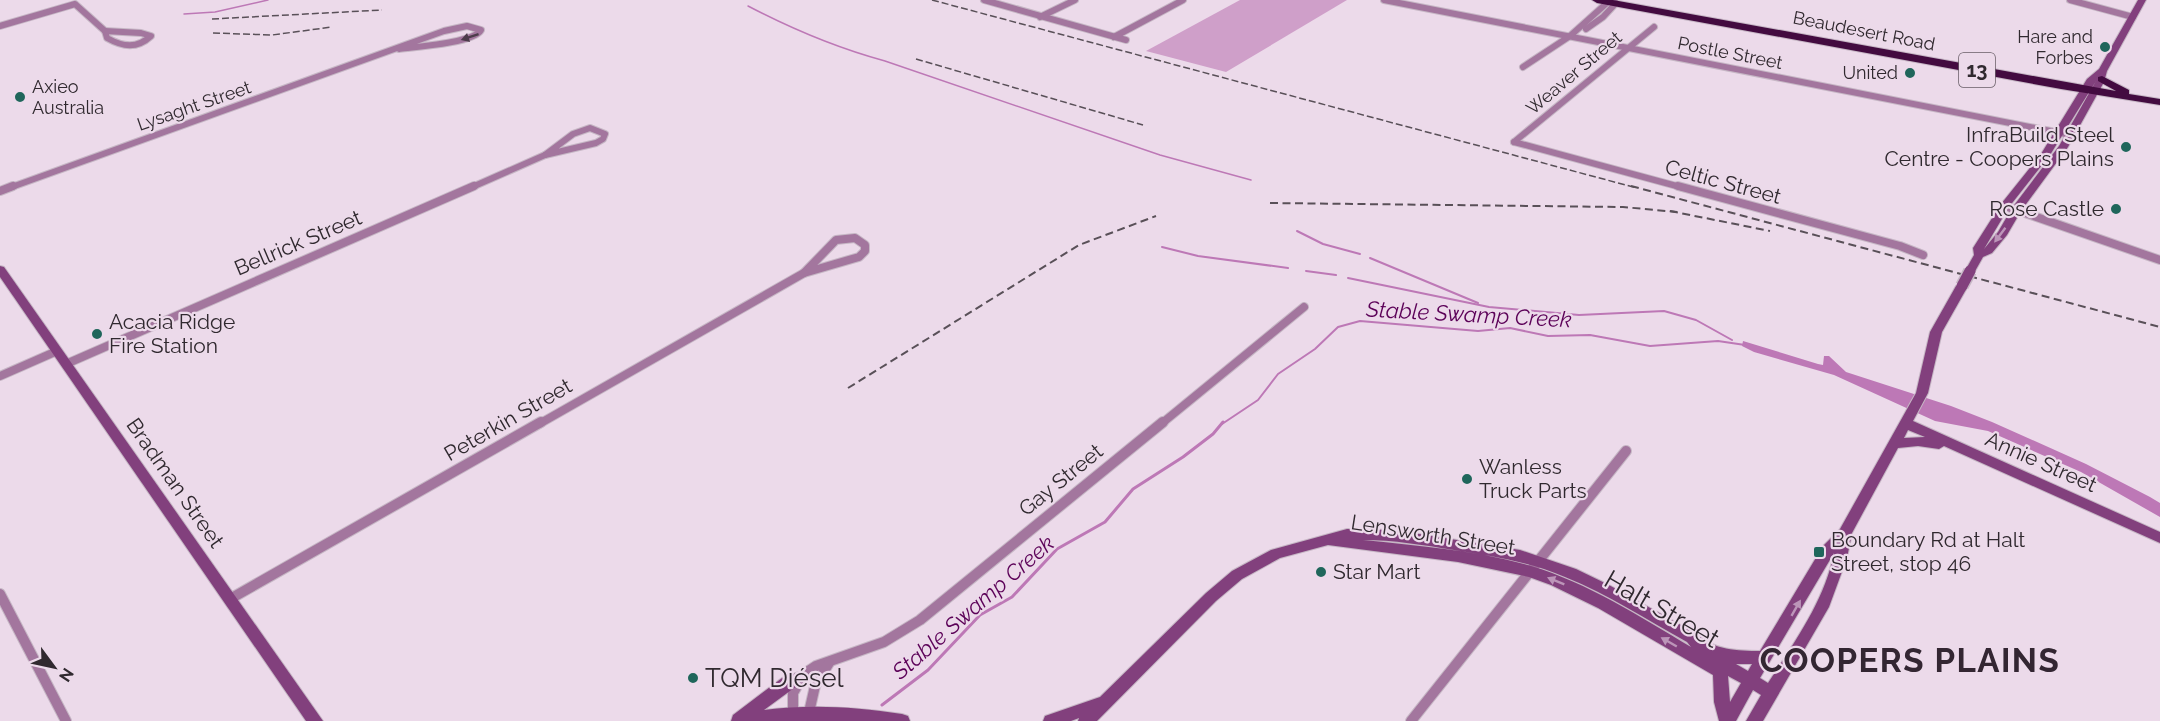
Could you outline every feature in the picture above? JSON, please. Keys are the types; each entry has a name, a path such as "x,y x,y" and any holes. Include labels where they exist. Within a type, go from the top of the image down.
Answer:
{"highway":[{"path":"1588,0 1665,8"},
{"name":"Beaudesert Road","path":"1610,3 1665,8 2160,99"},
{"name":"Beaudesert Road","path":"1643,4 2061,86 2073,92 2092,86 2160,99"}],"main road":[{"path":"1979,255 1978,248 2005,206 2065,134 2142,0"},
{"path":"1727,721 1828,550 1845,533 1922,393 1936,332 1979,255 1988,251 1995,242 2065,134 2092,86"},
{"name":"Bradman Street","path":"0,269 315,721"},
{"name":"Annie Street","path":"1908,418 1952,445 2160,538"},
{"path":"1893,444 1918,441 1952,445"},
{"path":"1754,721 1822,603 1842,557 1845,533"},
{"name":"Lensworth Street","path":"1086,721 1102,703 1237,575 1276,554 1303,545 1329,540 1534,567"},
{"name":"Halt Street","path":"1534,567 1605,589 1692,638 1710,657 1768,695"},
{"name":"Halt Street","path":"1534,567 1720,671 1749,684"},
{"path":"1692,638 1728,656 1765,657"},
{"path":"1720,671 1721,708 1727,721"},
{"path":"738,721 788,683 799,679"},
{"name":"Lensworth Street","path":"1051,721 1102,703"},
{"path":"745,721 848,713 902,721"}],"street":[{"path":"984,0 1125,40"},
{"path":"1040,17 1075,0"},
{"path":"1114,37 1183,0"},
{"name":"Postle Street","path":"1384,0 2065,134"},
{"path":"2070,0 2133,17"},
{"path":"1523,67 1570,36 1580,33 1610,3"},
{"path":"0,26 75,4 105,32 107,38 122,46 137,45 151,36 145,33 105,32"},
{"name":"Lysaght Street","path":"0,191 399,49 462,27 475,26 481,30 479,34 471,38 399,49"},
{"name":"Weaver Street","path":"1514,142 1654,27"},
{"name":"Bellrick Street","path":"66,364 545,155 594,144 603,139 604,134 595,128 580,130 545,155"},
{"name":"Celtic Street","path":"1514,142 1900,246 1923,255"},
{"path":"2005,206 2160,260"},
{"name":"Peterkin Street","path":"230,599 804,273 859,257 865,250 865,245 855,238 836,240 804,273"},
{"name":"Gay Street","path":"799,679 816,666 885,642 929,614 1304,307"},
{"path":"0,376 57,351"},
{"path":"1411,721 1626,451"},
{"path":"0,594 66,721"},
{"path":"801,717 815,686 830,662"},
{"path":"799,679 793,693 801,717"}],"shaded area":[{"path":"1240,0 1347,0 1226,72 1146,51"},
{"path":"1743,341 1823,365 1824,356 1829,356 1846,372 1951,406 1992,422 2086,464 2150,497 2160,503 2160,517 2081,472 1988,431 1935,421 1834,375 1754,352 1742,346"}],"waterway":[{"path":"184,14 215,12 268,0"},
{"path":"748,6 832,44 1160,155 1251,180"},
{"path":"1297,231 1323,244 1360,254"},
{"path":"1162,247 1198,256 1288,268"},
{"path":"1370,258 1478,303"},
{"path":"1306,271 1336,275"},
{"path":"1348,278 1489,307 1579,315 1664,311 1696,320 1732,340"},
{"name":"Stable Swamp Creek","path":"1222,424 1258,400 1278,374 1315,349 1338,327 1360,321 1478,331 1510,328 1548,336 1590,335 1650,346 1718,341 1745,345"},
{"name":"Stable Swamp Creek","path":"882,705 928,670 980,615 1012,597 1057,549 1105,522 1133,489 1183,457 1213,434 1223,422"}],"railway":[{"path":"932,0 1637,188"},
{"path":"212,19 382,10"},
{"path":"213,33 272,35 332,27"},
{"path":"916,59 1143,125"},
{"path":"1631,186 2160,327"},
{"path":"1270,203 1623,207 1673,212"},
{"path":"1673,212 1770,231"},
{"path":"848,388 1079,245 1156,216"}],"place":[{"name":"Hare and Forbes","path":"2105,47"},
{"name":"United","path":"1910,73"},
{"name":"Axieo Australia","path":"20,97"},
{"name":"InfraBuild Steel Centre - Coopers Plains","path":"2126,147"},
{"name":"Rose Castle","path":"2116,209"},
{"name":"Acacia Ridge Fire Station","path":"97,334"},
{"name":"Wanless Truck Parts","path":"1467,479"},
{"name":"Boundary Rd at Halt Street, stop 46","path":"1819,552"},
{"name":"Star Mart","path":"1321,572"},
{"name":"TQM Diésel","path":"693,678"}],"district":[{"name":"COOPERS PLAINS","path":"1910,660"}]}
